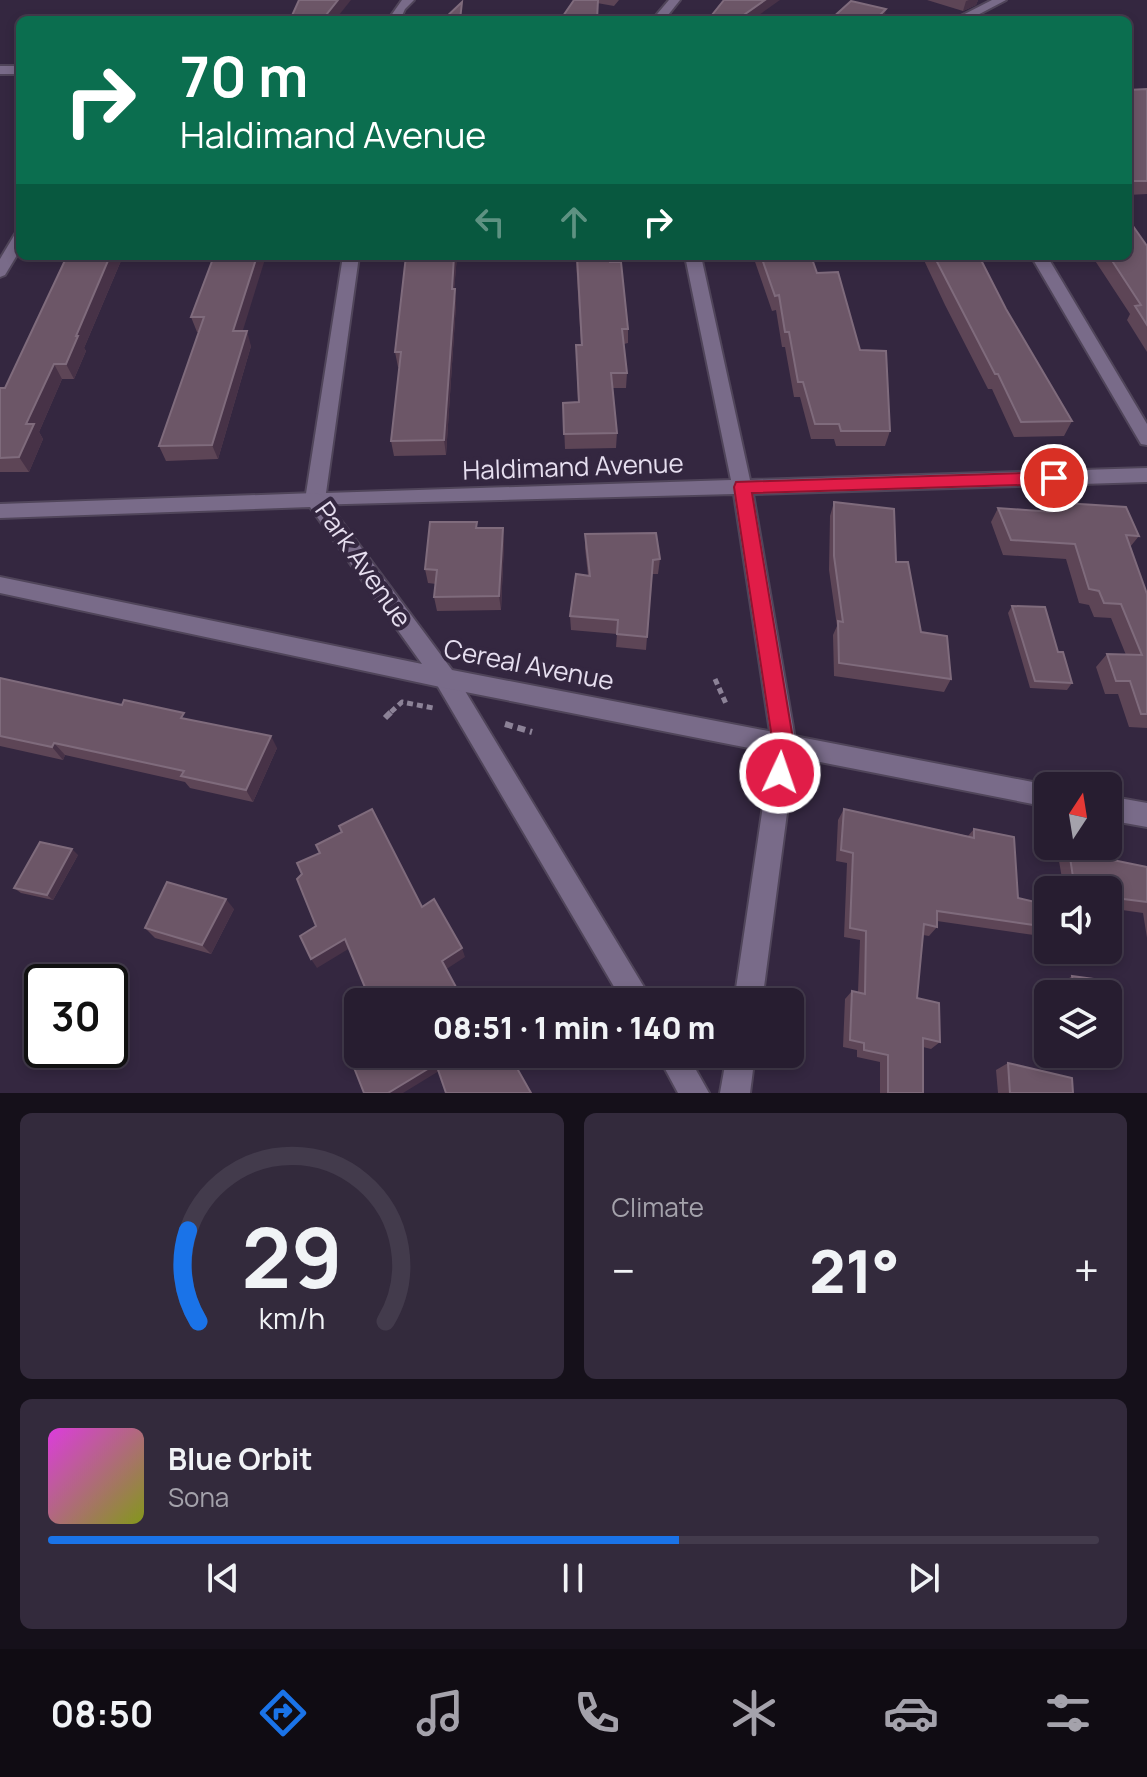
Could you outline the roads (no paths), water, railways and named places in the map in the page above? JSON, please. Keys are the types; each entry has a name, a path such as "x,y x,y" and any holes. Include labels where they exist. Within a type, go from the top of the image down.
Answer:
{"street":[{"path":"396,16 400,7 409,0"},
{"path":"661,16 675,0"},
{"path":"967,16 1001,0"},
{"path":"0,272 16,244"},
{"name":"Park Avenue","path":"350,260 315,500 445,678 631,988"},
{"path":"694,260 742,487 784,745 750,988"},
{"path":"1041,260 1147,439"},
{"name":"Haldimand Avenue","path":"0,511 1147,475"},
{"name":"Cereal Avenue","path":"0,585 445,678 1034,793"},
{"path":"1122,811 1147,815"},
{"path":"679,1068 694,1093"},
{"path":"735,1093 739,1068"}]}
